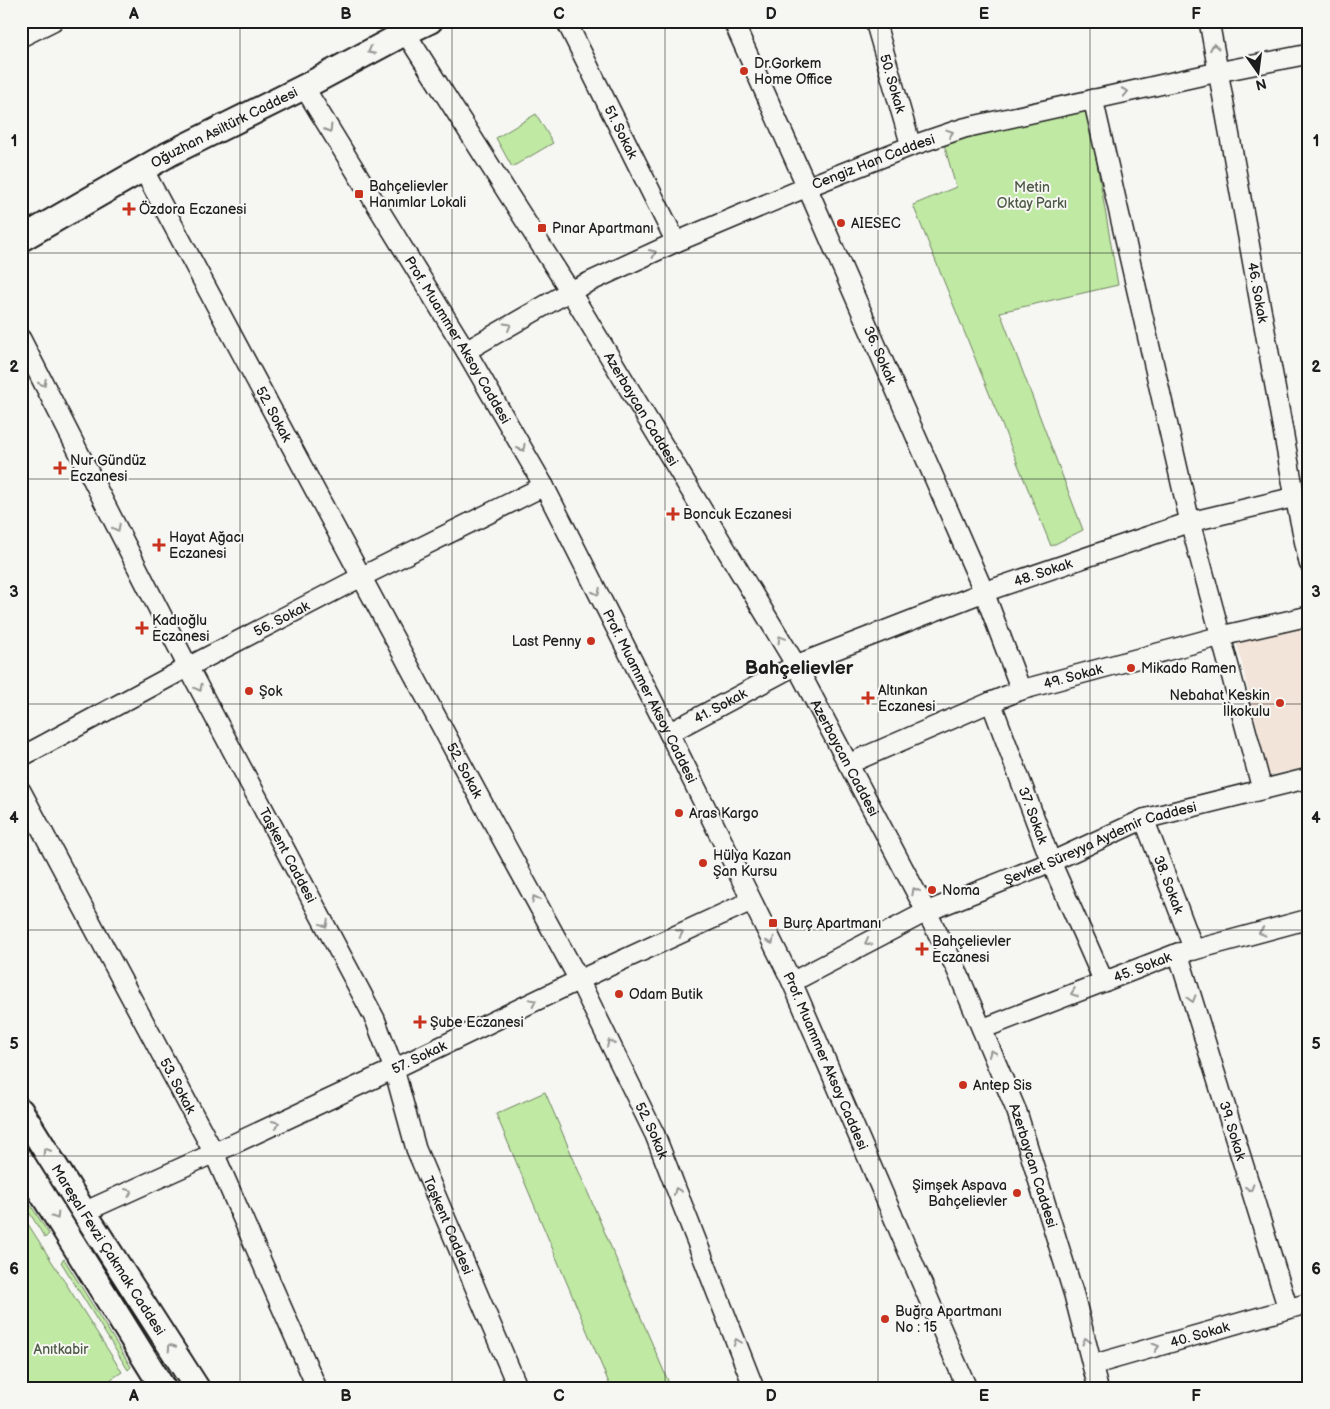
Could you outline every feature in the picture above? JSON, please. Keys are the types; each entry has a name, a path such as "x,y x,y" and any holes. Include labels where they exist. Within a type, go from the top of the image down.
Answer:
{"main road":[{"name":"Oğuzhan Asiltürk Caddesi","path":"21,239 169,154 304,88 402,27 430,21"},
{"name":"Mareşal Fevzi Çakmak Caddesi","path":"21,1111 197,1388"},
{"name":"Mareşal Fevzi Çakmak Caddesi","path":"21,1160 163,1388"}],"street":[{"path":"21,37 52,21"},
{"name":"51. Sokak","path":"566,21 676,242"},
{"name":"36. Sokak","path":"733,21 984,592 1021,690"},
{"name":"50. Sokak","path":"875,21 911,146"},
{"name":"46. Sokak","path":"1209,21 1295,497 1309,563"},
{"name":"Azerbaycan Caddesi","path":"402,27 570,291 796,665 955,966 1016,1112 1074,1295 1098,1388"},
{"name":"Cengiz Han Caddesi","path":"466,351 570,291 676,242 911,146 964,128 1309,54"},
{"name":"Prof. Muammer Aksoy Caddesi","path":"304,88 466,351 544,486 792,982 967,1388"},
{"path":"1093,99 1190,522 1262,789"},
{"name":"52. Sokak","path":"143,169 579,980 655,1135 754,1388"},
{"name":"Taşkent Caddesi","path":"21,340 188,667 375,1019 394,1069 416,1149 518,1388"},
{"name":"56. Sokak","path":"21,757 188,667 544,486"},
{"name":"48. Sokak","path":"796,665 984,592 1190,522 1295,497"},
{"name":"49. Sokak","path":"848,764 1021,690 1221,636 1309,616"},
{"name":"41. Sokak","path":"669,733 796,665"},
{"name":"37. Sokak","path":"991,702 1050,862 1104,982"},
{"name":"Şevket Süreyya Aydemir Caddesi","path":"792,982 926,912 1050,862 1144,820 1309,778"},
{"name":"53. Sokak","path":"21,791 214,1153 317,1388"},
{"name":"38. Sokak","path":"1144,820 1186,951"},
{"name":"57. Sokak","path":"84,1212 751,901"},
{"name":"45. Sokak","path":"982,1029 1186,951 1309,919"},
{"name":"39. Sokak","path":"1186,951 1288,1309"},
{"name":"40. Sokak","path":"1092,1365 1309,1303"}],"shaded area":[{"name":"Nebahat Keskin İlkokulu","path":"1309,624 1309,767 1269,775 1236,639"}],"green space":[{"name":"Metin Oktay Parkı","path":"1088,111 1118,285 1000,312 1083,530 1051,546 913,205 956,187 944,144 985,131"},
{"path":"536,114 553,143 512,167 496,138"},
{"path":"545,1092 671,1388 611,1388 496,1114"},
{"path":"21,1190 49,1234 45,1238 21,1199"},
{"name":"Anıtkabir","path":"21,1213 122,1372 98,1388 21,1388"},
{"path":"64,1259 131,1367 128,1370 61,1262"}],"place":[{"name":"Dr.Gorkem Home Office","path":"744,71"},
{"name":"Bahçelievler Hanımlar Lokali","path":"359,194"},
{"name":"Özdora Eczanesi","path":"129,209"},
{"name":"AIESEC","path":"841,223"},
{"name":"Pınar Apartmanı","path":"542,228"},
{"name":"Nur Gündüz Eczanesi","path":"60,468"},
{"name":"Boncuk Eczanesi","path":"673,514"},
{"name":"Hayat Ağacı Eczanesi","path":"159,545"},
{"name":"Kadıoğlu Eczanesi","path":"142,628"},
{"name":"Last Penny","path":"591,641"},
{"name":"Mikado Ramen","path":"1131,668"},
{"name":"Şok","path":"249,691"},
{"name":"Altınkan Eczanesi","path":"868,698"},
{"name":"Nebahat Keskin İlkokulu","path":"1280,703"},
{"name":"Aras Kargo","path":"679,813"},
{"name":"Hülya Kazan Şan Kursu","path":"703,863"},
{"name":"Noma","path":"932,890"},
{"name":"Burç Apartmanı","path":"773,923"},
{"name":"Bahçelievler Eczanesi","path":"922,949"},
{"name":"Odam Butik","path":"619,994"},
{"name":"Şube Eczanesi","path":"420,1022"},
{"name":"Antep Sis","path":"963,1085"},
{"name":"Şimşek Aspava Bahçelievler","path":"1017,1193"},
{"name":"Buğra Apartmanı No : 15","path":"885,1319"}],"district":[{"name":"Bahçelievler","path":"799,667"}]}
